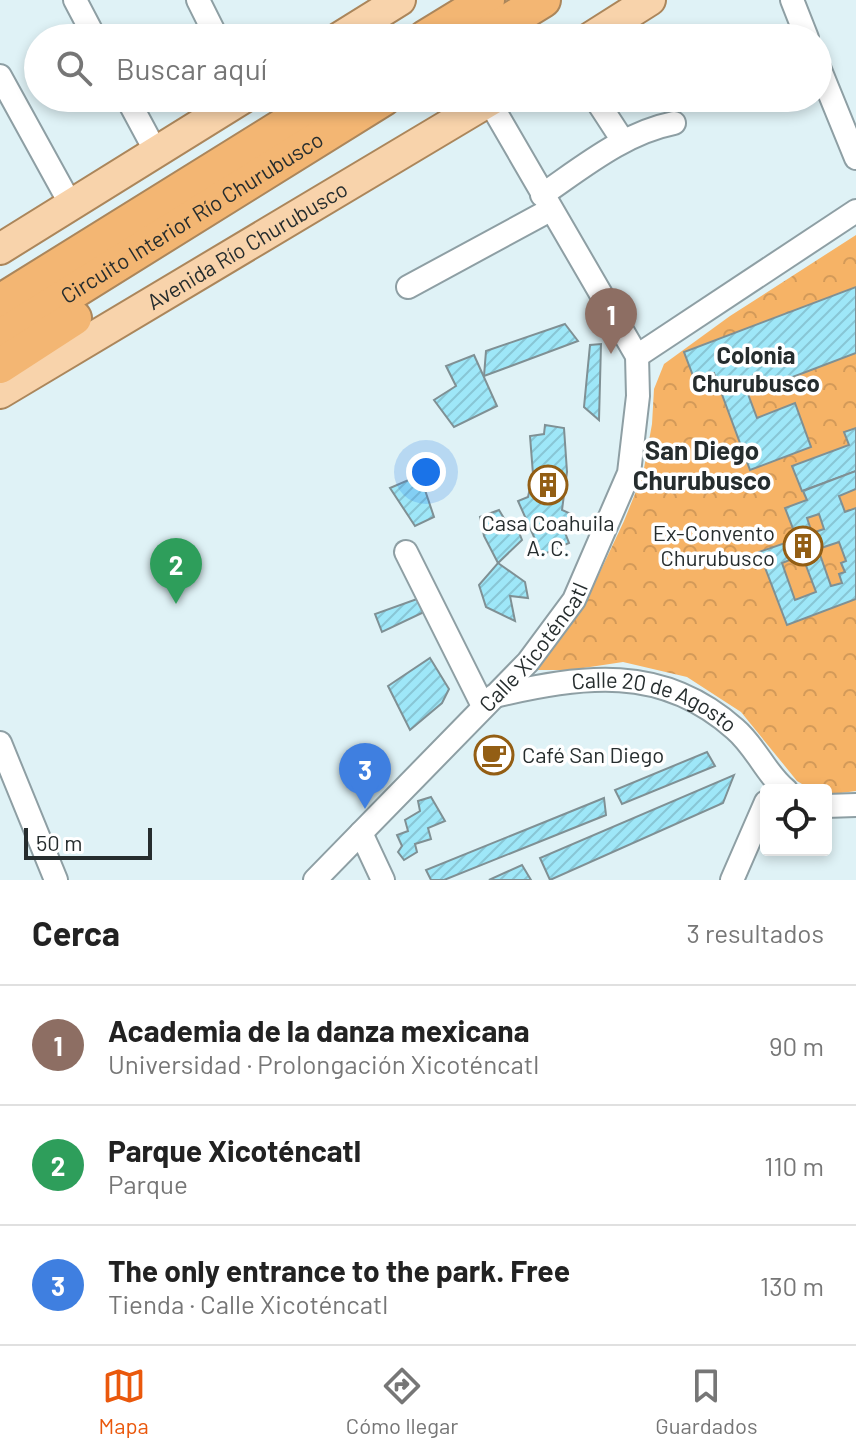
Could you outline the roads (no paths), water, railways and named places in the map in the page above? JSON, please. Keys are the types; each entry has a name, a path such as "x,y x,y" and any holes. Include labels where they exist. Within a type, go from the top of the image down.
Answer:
{"highway":[{"path":"448,24 487,0"},
{"path":"504,24 543,0"},
{"name":"Circuito Interior Río Churubusco","path":"0,302 305,112"},
{"name":"Circuito Interior Río Churubusco","path":"0,337 361,112"},
{"path":"0,274 151,183 241,151"},
{"path":"0,366 124,286 138,274 162,236"}],"main road":[{"path":"361,24 400,0"},
{"path":"612,24 650,0"},
{"path":"0,249 220,112"},
{"name":"Avenida Río Churubusco","path":"0,393 471,112"}],"street":[{"path":"75,0 88,24"},
{"path":"198,0 210,24"},
{"path":"792,0 801,24"},
{"path":"0,76 71,205"},
{"path":"832,99 856,158"},
{"path":"135,112 156,152"},
{"path":"497,112 546,202 637,356 856,211"},
{"path":"604,112 623,141"},
{"path":"408,287 546,202 623,141 653,127 674,123"},
{"name":"Calle Xicoténcatl","path":"315,880 528,662 574,600 629,473 638,396 637,356"},
{"path":"406,552 488,701"},
{"name":"Calle 20 de Agosto","path":"488,701 541,685 591,678 649,684 691,700 722,718 759,755 772,784"},
{"path":"0,743 56,880"},
{"path":"832,806 856,805"},
{"path":"732,880 760,822"},
{"path":"361,833 383,880"}],"place":[{"name":"Academia de la danza mexicana","path":"611,354"},
{"name":"Casa Coahuila A. C.","path":"548,485"},
{"name":"Ex-Convento Churubusco","path":"803,546"},
{"name":"Parque Xicoténcatl","path":"176,604"},
{"name":"Café San Diego","path":"494,755"},
{"name":"The only entrance to the park. Free","path":"365,809"}],"district":[{"name":"Colonia Churubusco","path":"756,370"},
{"name":"San Diego Churubusco","path":"702,466"}]}
